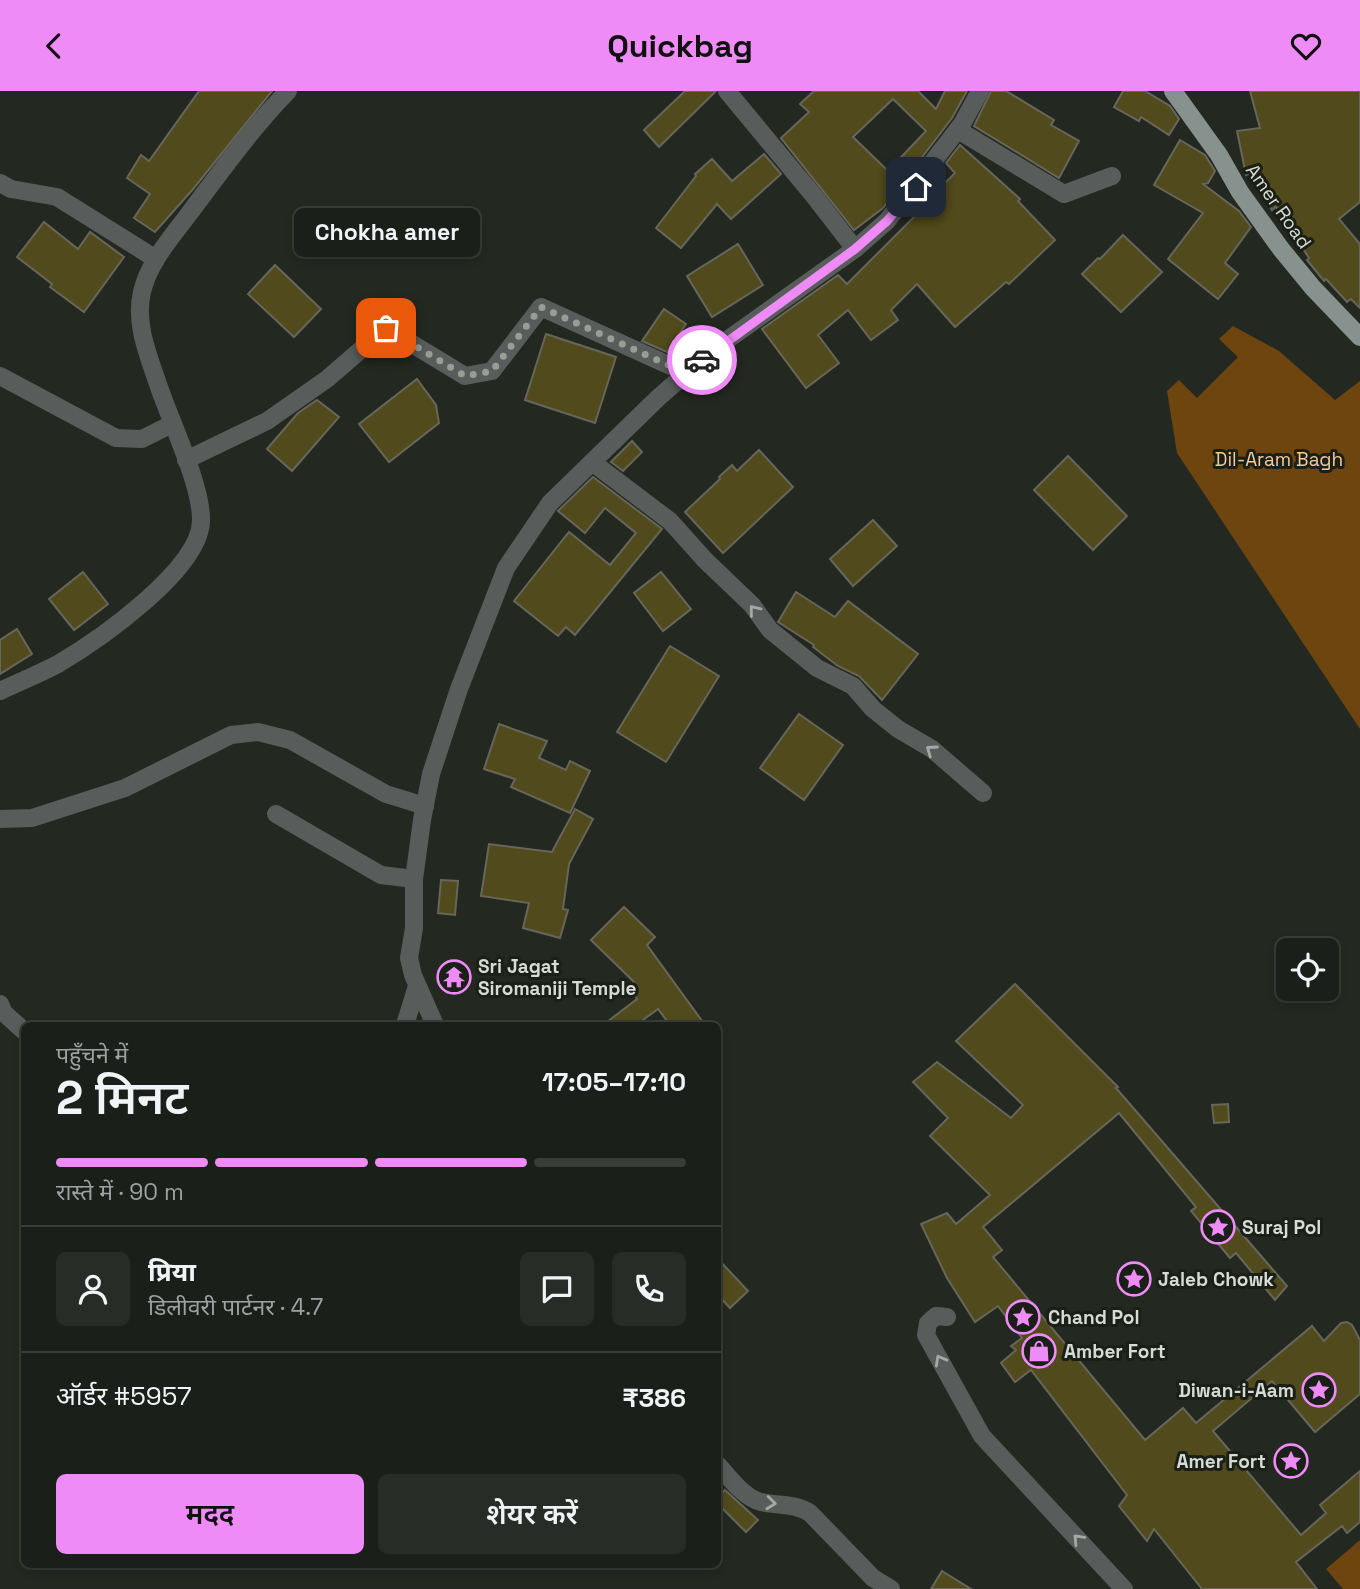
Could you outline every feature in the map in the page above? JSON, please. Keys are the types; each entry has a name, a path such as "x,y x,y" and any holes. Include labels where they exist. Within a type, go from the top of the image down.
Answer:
{"main road":[{"name":"Amer Road","path":"1173,91 1281,249 1313,288 1360,337"}],"street":[{"path":"0,691 56,665 143,604 180,565 198,537 200,507 148,354 140,319 141,292 156,259 256,124 288,91"},
{"path":"727,91 855,249"},
{"path":"434,1022 417,986 409,958 414,928 414,879 430,774 459,689 506,568 550,503 686,373 713,350 855,249 887,221 958,130 980,91"},
{"path":"958,130 1064,194 1112,176"},
{"path":"0,183 11,189 57,197 156,259"},
{"path":"186,460 267,421 327,379 386,328 465,376 492,371 541,307 686,373"},
{"path":"0,376 116,438 142,439 172,424"},
{"path":"592,462 670,521 751,605 770,630 817,668 853,686 873,709 898,729 932,749 983,793"},
{"path":"0,819 33,818 125,788 231,735 258,732 290,740 386,794 425,806"},
{"path":"276,814 381,875 414,879"},
{"path":"406,1022 417,986"},
{"path":"0,1004 4,1013 21,1028"},
{"path":"947,1317 936,1316 928,1323 926,1335 982,1436 1124,1589"},
{"path":"721,1468 748,1496 759,1501 800,1506 810,1513 873,1578 891,1589"}],"green space":[{"name":"Dil-Aram Bagh","path":"1233,326 1279,351 1335,400 1360,381 1360,729 1177,453 1167,391 1179,380 1197,398 1238,357 1219,339"},
{"path":"1360,1540 1360,1589 1343,1589 1326,1569"}],"building":[{"path":"199,91 272,91 155,232 134,218 150,194 127,178 141,155 149,161"},
{"path":"685,91 716,91 659,147 644,130"},
{"path":"814,91 918,91 936,109 945,91 967,91 952,118 883,208 854,230 781,138 809,112 800,104","holes":["893,99 926,131 888,171 853,137"]},
{"path":"991,91 1006,91 1054,120 1051,125 1079,141 1059,178 974,126"},
{"path":"1123,91 1145,91 1170,106 1179,119 1169,135 1141,117 1139,121 1114,107"},
{"path":"1250,91 1360,91 1360,202 1339,219 1360,244 1360,308 1351,299 1347,302 1326,279 1324,281 1307,260 1309,258 1276,207 1272,210 1249,174 1246,175 1237,131 1260,128"},
{"path":"1180,140 1205,155 1215,171 1208,183 1203,184 1239,211 1251,227 1225,263 1238,274 1218,299 1168,259 1203,213 1154,185"},
{"path":"960,145 1020,199 1018,201 1055,240 1009,284 1006,282 955,327 917,284 891,310 898,320 871,340 848,310 818,335 839,363 806,388 762,329 838,275 847,284 955,173 946,163"},
{"path":"764,154 781,174 731,219 717,204 681,248 656,228 695,174 712,159 732,181"},
{"path":"44,222 78,249 90,232 124,257 84,312 50,287 52,284 17,257"},
{"path":"1123,235 1162,272 1121,312 1082,274"},
{"path":"738,244 763,285 712,317 687,276"},
{"path":"275,265 321,309 294,337 248,294"},
{"path":"664,309 686,324 667,352 642,341"},
{"path":"546,334 616,357 595,423 525,400"},
{"path":"417,379 436,405 439,423 389,462 359,424"},
{"path":"317,400 339,417 292,471 267,449 298,413"},
{"path":"632,441 642,452 623,471 611,462"},
{"path":"759,450 793,487 723,553 685,512 732,465 737,471"},
{"path":"1068,456 1127,516 1093,550 1034,490"},
{"path":"593,477 662,529 575,635 566,627 558,636 514,601 569,532 610,565 636,533 605,508 585,533 558,511"},
{"path":"873,520 897,546 853,586 830,559"},
{"path":"83,572 108,604 74,630 49,599"},
{"path":"661,572 691,609 663,631 634,593"},
{"path":"796,592 835,617 848,601 918,654 882,700 859,676 838,666 813,647 814,645 778,622"},
{"path":"17,629 32,654 0,674 0,640"},
{"path":"670,646 719,676 666,762 617,732"},
{"path":"799,714 843,745 804,800 760,768"},
{"path":"499,724 547,741 539,758 566,770 570,761 590,771 570,813 511,787 515,779 484,769"},
{"path":"575,809 593,819 569,864 563,909 568,910 560,938 523,928 529,903 481,896 489,844 552,852"},
{"path":"441,880 458,881 455,915 438,913"},
{"path":"624,907 655,937 647,945 703,1022 668,1022 658,1009 640,1022 607,1022 637,999 628,987 634,982 591,940"},
{"path":"1015,984 1118,1087 1116,1088 1287,1286 1275,1300 1236,1253 1230,1258 1191,1211 1196,1207 1119,1113 983,1227 1002,1250 993,1257 1145,1440 1183,1408 1196,1423 1312,1326 1324,1341 1341,1323 1347,1322 1352,1325 1360,1340 1360,1394 1315,1432 1272,1381 1213,1431 1301,1535 1326,1513 1320,1505 1360,1471 1360,1522 1347,1533 1342,1526 1296,1562 1317,1589 1202,1589 1154,1529 1147,1541 1119,1506 1127,1495 1031,1370 1015,1382 1001,1363 1016,1350 1011,1346 1022,1338 998,1306 975,1322 947,1278 921,1224 947,1213 956,1224 990,1195 930,1136 948,1118 913,1082 937,1062 1011,1118 1023,1105 956,1041"},
{"path":"1228,1104 1229,1122 1214,1123 1212,1105"},
{"path":"721,1262 748,1291 730,1308 721,1298"},
{"path":"725,1490 758,1520 746,1532 721,1507 721,1494"},
{"path":"942,1571 971,1589 931,1589"}],"way so far":[{"path":"386,328 465,376 492,371 541,307 686,373 702,360"}],"place":[{"name":"Chokha amer","path":"386,328"},
{"name":"Sri Jagat Siromaniji Temple","path":"454,977"},
{"name":"Suraj Pol","path":"1218,1227"},
{"name":"Jaleb Chowk","path":"1134,1279"},
{"name":"Chand Pol","path":"1023,1317"},
{"name":"Amber Fort","path":"1039,1351"},
{"name":"Diwan-i-Aam","path":"1319,1390"},
{"name":"Amer Fort","path":"1291,1461"}],"route":[{"path":"702,360 855,249 887,221 916,187"}]}
